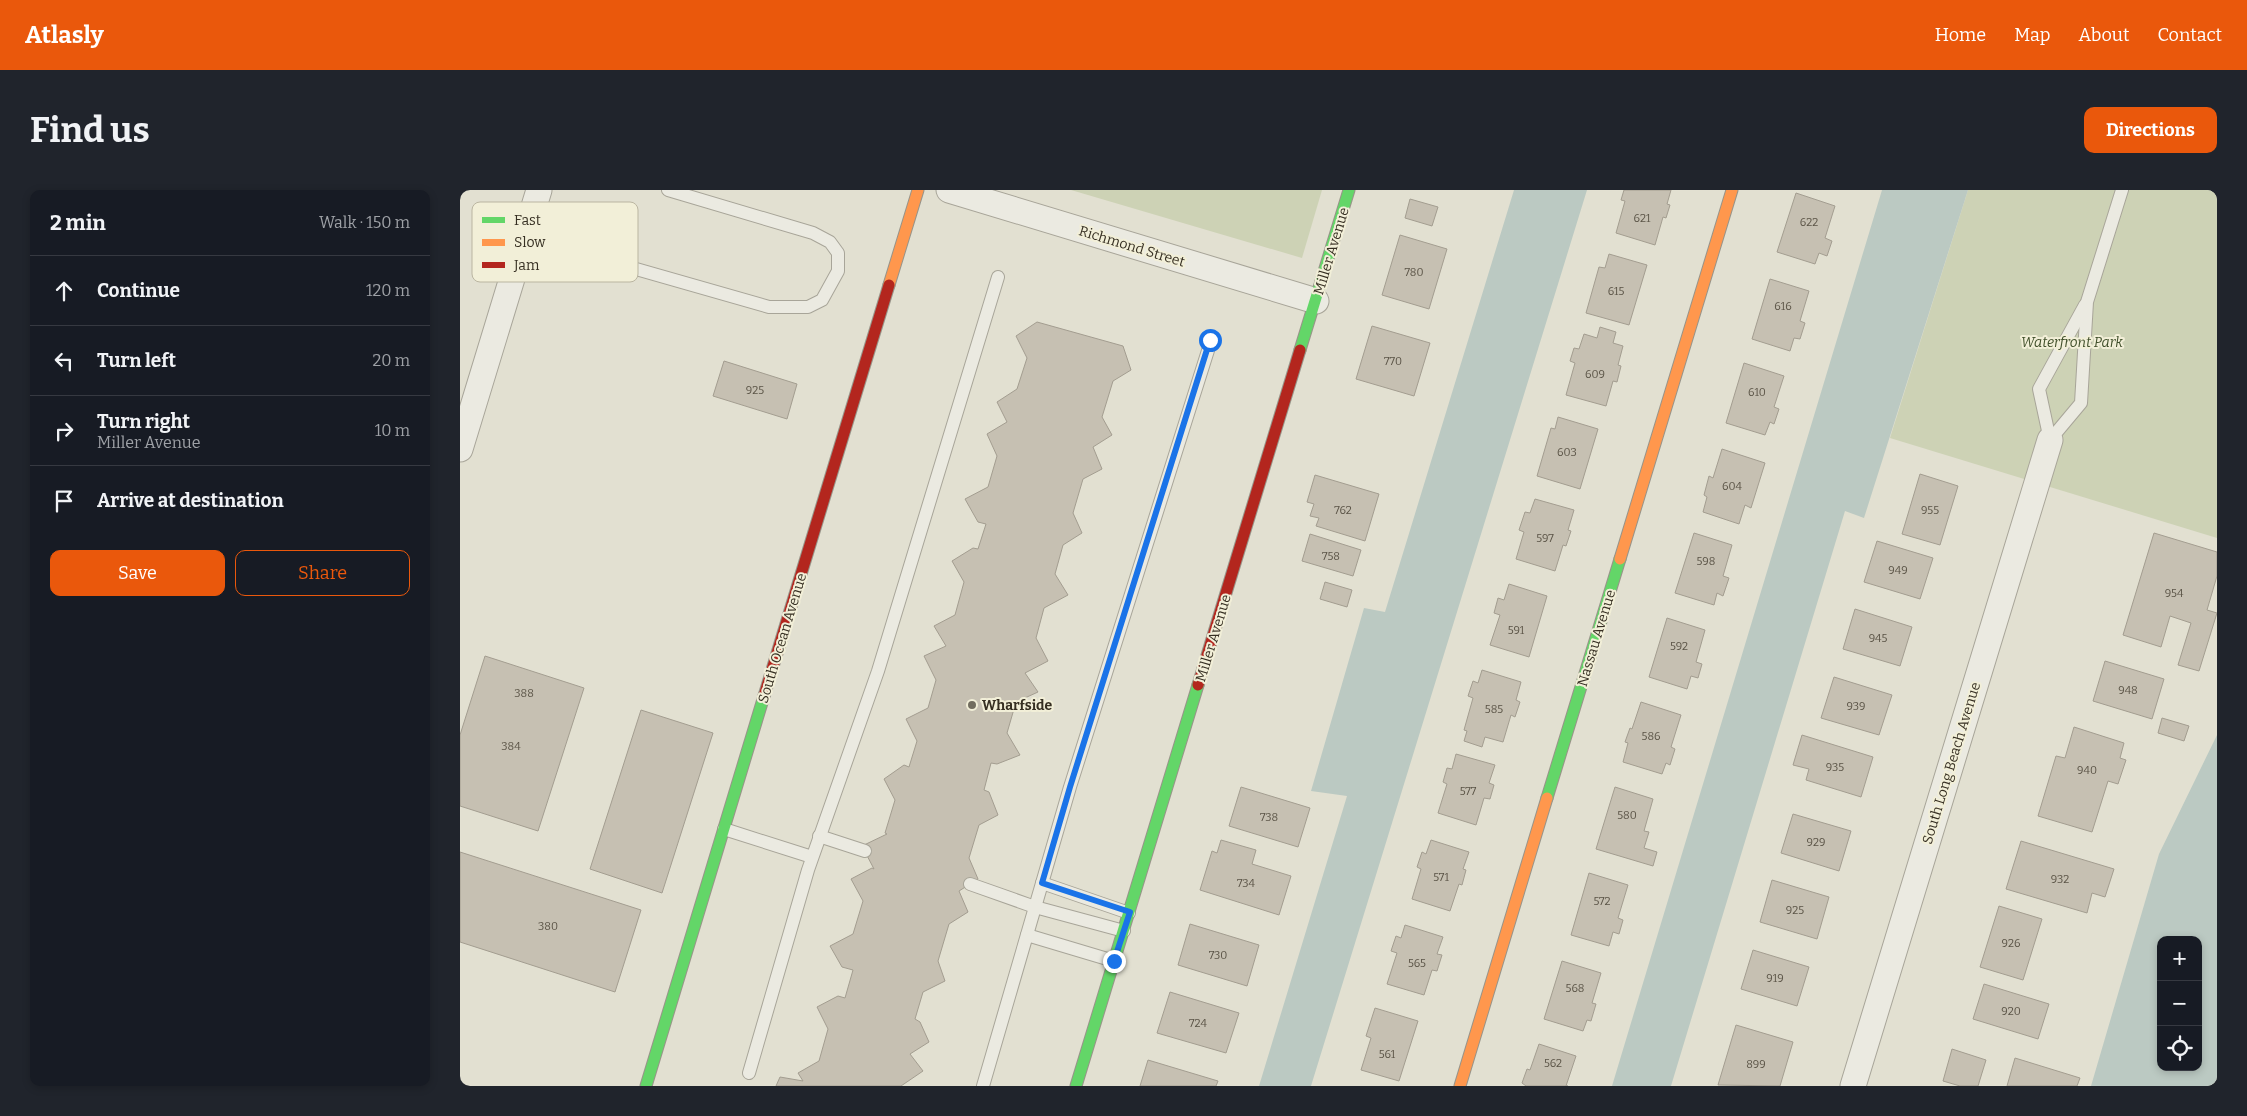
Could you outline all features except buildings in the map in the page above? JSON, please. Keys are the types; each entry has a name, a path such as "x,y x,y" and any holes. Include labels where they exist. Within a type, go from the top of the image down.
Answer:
{"street":[{"path":"535,202 539,190"},
{"name":"South Ocean Avenue","path":"646,1086 918,190"},
{"name":"Richmond Street","path":"949,190 1316,301"},
{"name":"Miller Avenue","path":"1076,1086 1349,190"},
{"name":"Nassau Avenue","path":"1460,1086 1732,190"},
{"path":"460,450 510,282"},
{"name":"South Long Beach Avenue","path":"1853,1086 2050,440"}],"lane":[{"path":"638,270 769,307 808,307 822,300 838,271 838,253 830,242 812,233 668,190"},
{"path":"2050,440 2039,389 2086,302 2122,190"},
{"path":"749,1073 812,857 878,671 998,277"},
{"path":"2050,440 2081,403 2086,302"},
{"path":"983,1086 1070,787 1210,340"},
{"path":"724,829 812,857"},
{"path":"819,836 865,851"},
{"path":"1042,883 1130,912"},
{"path":"970,884 1035,907 1124,932"},
{"path":"1027,936 1114,961"}],"green space":[{"path":"1071,190 1322,190 1302,258"},
{"name":"Waterfront Park","path":"1968,190 2217,190 2217,538 1890,438"}],"shaded area":[{"path":"1514,190 1587,190 1311,1086 1259,1086 1347,796 1311,791 1364,608 1385,612"},
{"path":"1882,190 1968,190 1864,518 1845,511 1671,1086 1612,1086"},
{"path":"2217,735 2217,1086 2091,1086 2159,854"}],"traffic: fast":[{"path":"1300,350 1349,190"},
{"path":"1547,798 1620,559"},
{"path":"1076,1086 1198,685"},
{"path":"646,1086 764,696"}],"traffic: slow":[{"path":"889,285 918,190"},
{"path":"1620,559 1732,190"},
{"path":"1460,1086 1547,798"}],"traffic: jam":[{"path":"764,696 889,285"},
{"path":"1198,685 1300,350"}],"place":[{"name":"Wharfside","path":"972,705"}],"route":[{"path":"1114,961 1130,912 1042,883 1070,787 1210,340"}]}
